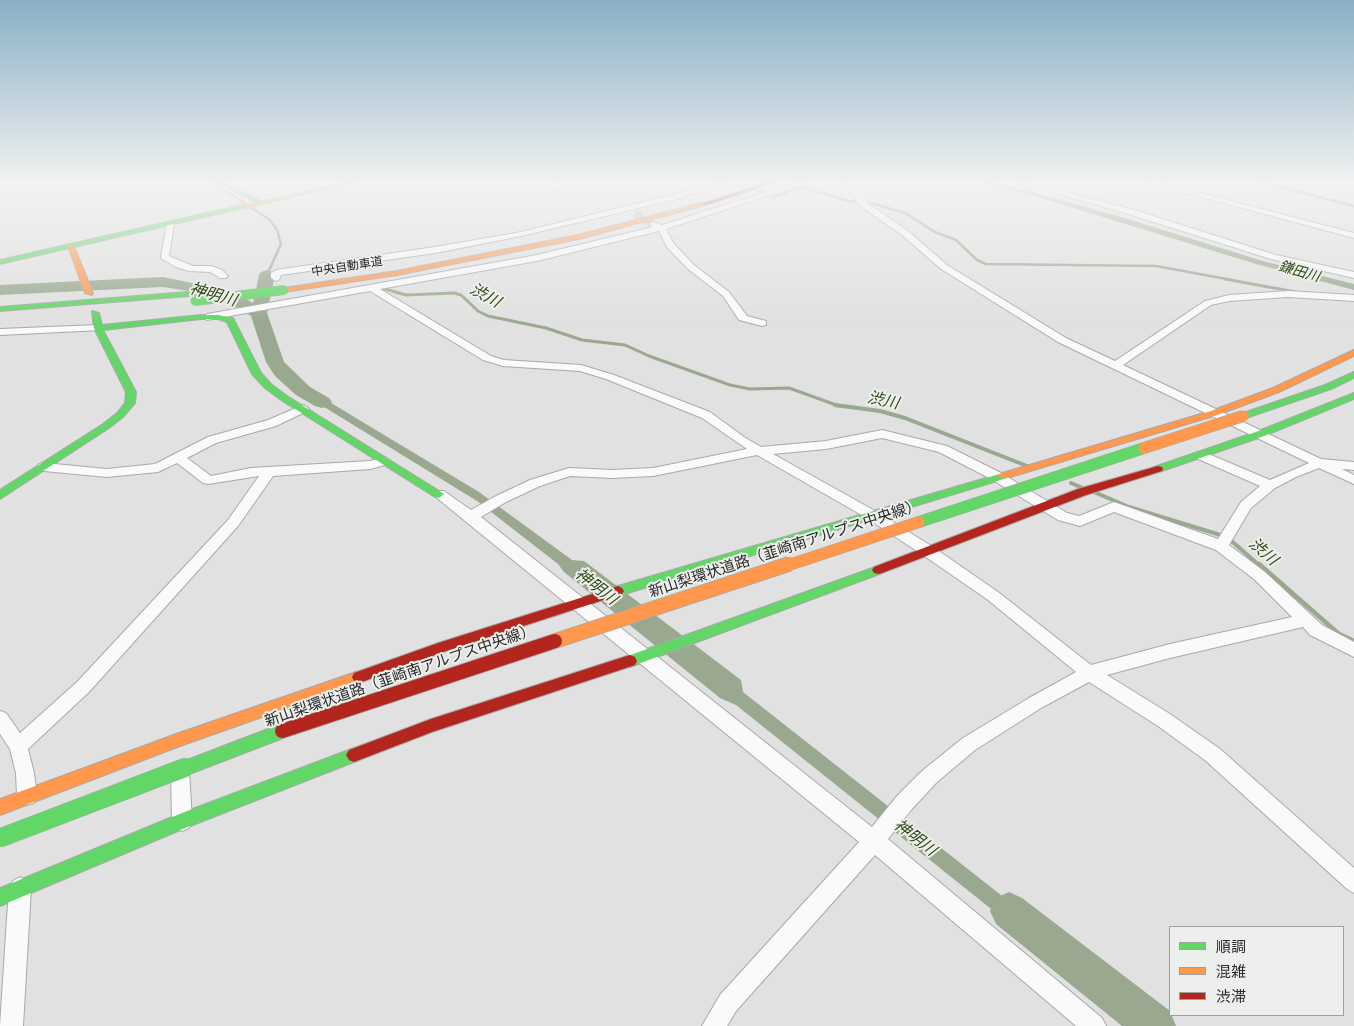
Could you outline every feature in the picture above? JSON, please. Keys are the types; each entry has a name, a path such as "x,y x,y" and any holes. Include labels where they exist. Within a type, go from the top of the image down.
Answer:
{"main road":[{"path":"0,262 148,229"},
{"name":"中央自動車道","path":"0,317 197,297 457,256 586,229"},
{"name":"中央自動車道","path":"282,284 397,273 611,229"},
{"path":"71,246 89,293"},
{"name":"中央自動車道","path":"0,309 197,297"},
{"path":"0,495 106,426 120,415 130,403 132,392 98,328 95,314"},
{"path":"98,328 207,317 230,320 235,326 257,374 268,386 303,410 439,494"},
{"path":"0,807 179,740 443,647 870,514 1214,413 1276,390 1354,354"},
{"path":"1271,406 1354,366"},
{"path":"1271,406 1328,387 1354,375"},
{"path":"10,892 182,820 431,726 650,653 928,551 1082,492 1260,434 1354,396"},
{"name":"新山梨環状道路（韮崎南アルプス中央線）","path":"0,838 257,740 373,700 1271,406"}],"street":[{"path":"169,229 165,257 179,265 211,269 224,276"},
{"path":"282,284 276,273 454,247 546,229"},
{"path":"207,317 271,302 378,288 537,258 656,229"},
{"path":"661,229 670,245 691,267 726,294 743,318 762,323"},
{"path":"899,229 944,267 1062,340 1354,480"},
{"path":"1181,229 1274,257 1354,275"},
{"path":"1327,229 1354,236"},
{"path":"378,288 487,358 503,364 567,366 610,377 706,415 759,451 870,514 993,596 1089,673 1164,720 1213,755 1354,882"},
{"path":"1115,366 1208,303 1229,298 1309,295 1354,298"},
{"path":"0,332 98,328"},
{"path":"44,466 108,473 158,468 212,440 272,422 303,410"},
{"path":"474,515 501,499 535,483 569,472 612,474 653,472 759,451 826,445 882,434 943,449 996,476 1063,517 1080,520 1114,507 1221,546 1260,576 1316,630 1354,650"},
{"path":"1200,455 1270,486"},
{"path":"179,458 208,480 251,472 370,465 385,461"},
{"path":"1221,546 1246,505 1270,486 1290,474 1322,463 1354,466"},
{"path":"18,746 83,687 233,523 268,472"},
{"path":"439,494 474,515 650,653 876,838 1094,1026"},
{"path":"714,1026 728,1003 928,777 969,744 1089,673 1306,620"},
{"path":"0,719 18,746 25,773 27,796"},
{"path":"179,740 182,820"},
{"path":"10,892 11,1026"}],"water":[{"name":"鎌田川","path":"1141,229 1160,229 1263,261 1354,284 1354,290 1256,264"},
{"path":"300,382 316,394 479,492 572,560 584,561 741,680 743,692 1039,925 1030,940 736,705 720,698 564,572 558,564 477,501 290,386"}],"waterway":[{"name":"渋川","path":"267,275 281,244 276,229"},
{"path":"930,229 956,240 977,260 986,264 1156,266 1232,280"},
{"path":"259,313 267,275"},
{"path":"1225,279 1296,292"},
{"name":"神明川","path":"0,290 163,282 191,287 236,300 259,313"},
{"name":"渋川","path":"378,287 406,295 454,293 461,295 478,311 488,316 546,328 582,340 625,345 649,356 730,385 750,389 789,388 837,405"},
{"name":"神明川","path":"259,313 275,362 282,372 303,391 322,402"},
{"name":"渋川","path":"837,405 880,411 905,418 1027,466"},
{"name":"渋川","path":"1071,483 1085,489"},
{"name":"渋川","path":"1094,492 1129,507 1227,537 1260,566"},
{"name":"渋川","path":"1259,564 1339,634 1354,641"},
{"name":"神明川","path":"1009,911 1155,1026"}],"traffic: fast":[{"path":"0,262 145,229"},
{"path":"195,301 284,290"},
{"path":"0,309 199,293"},
{"path":"0,495 106,426 120,415 130,403 131,392 98,328 95,313"},
{"path":"98,328 201,317 218,317 230,320 257,374 268,386 284,398 439,494"},
{"path":"1243,416 1328,387 1354,375"},
{"path":"1158,469 1260,434 1354,396"},
{"path":"919,522 1144,448"},
{"path":"618,591 1003,476"},
{"path":"630,661 878,570"},
{"path":"0,838 282,731"},
{"path":"0,897 182,821 354,755"}],"traffic: slow":[{"path":"284,290 397,273 579,237 610,229"},
{"path":"71,246 89,293"},
{"path":"1003,476 1214,413 1276,390 1354,353"},
{"path":"1144,448 1243,416"},
{"path":"555,641 919,522"},
{"path":"0,807 179,740 359,677"}],"traffic: jam":[{"path":"878,570 1082,492 1158,469"},
{"path":"359,677 443,647 618,591"},
{"path":"282,731 555,641"},
{"path":"354,755 431,726 630,661"}]}
